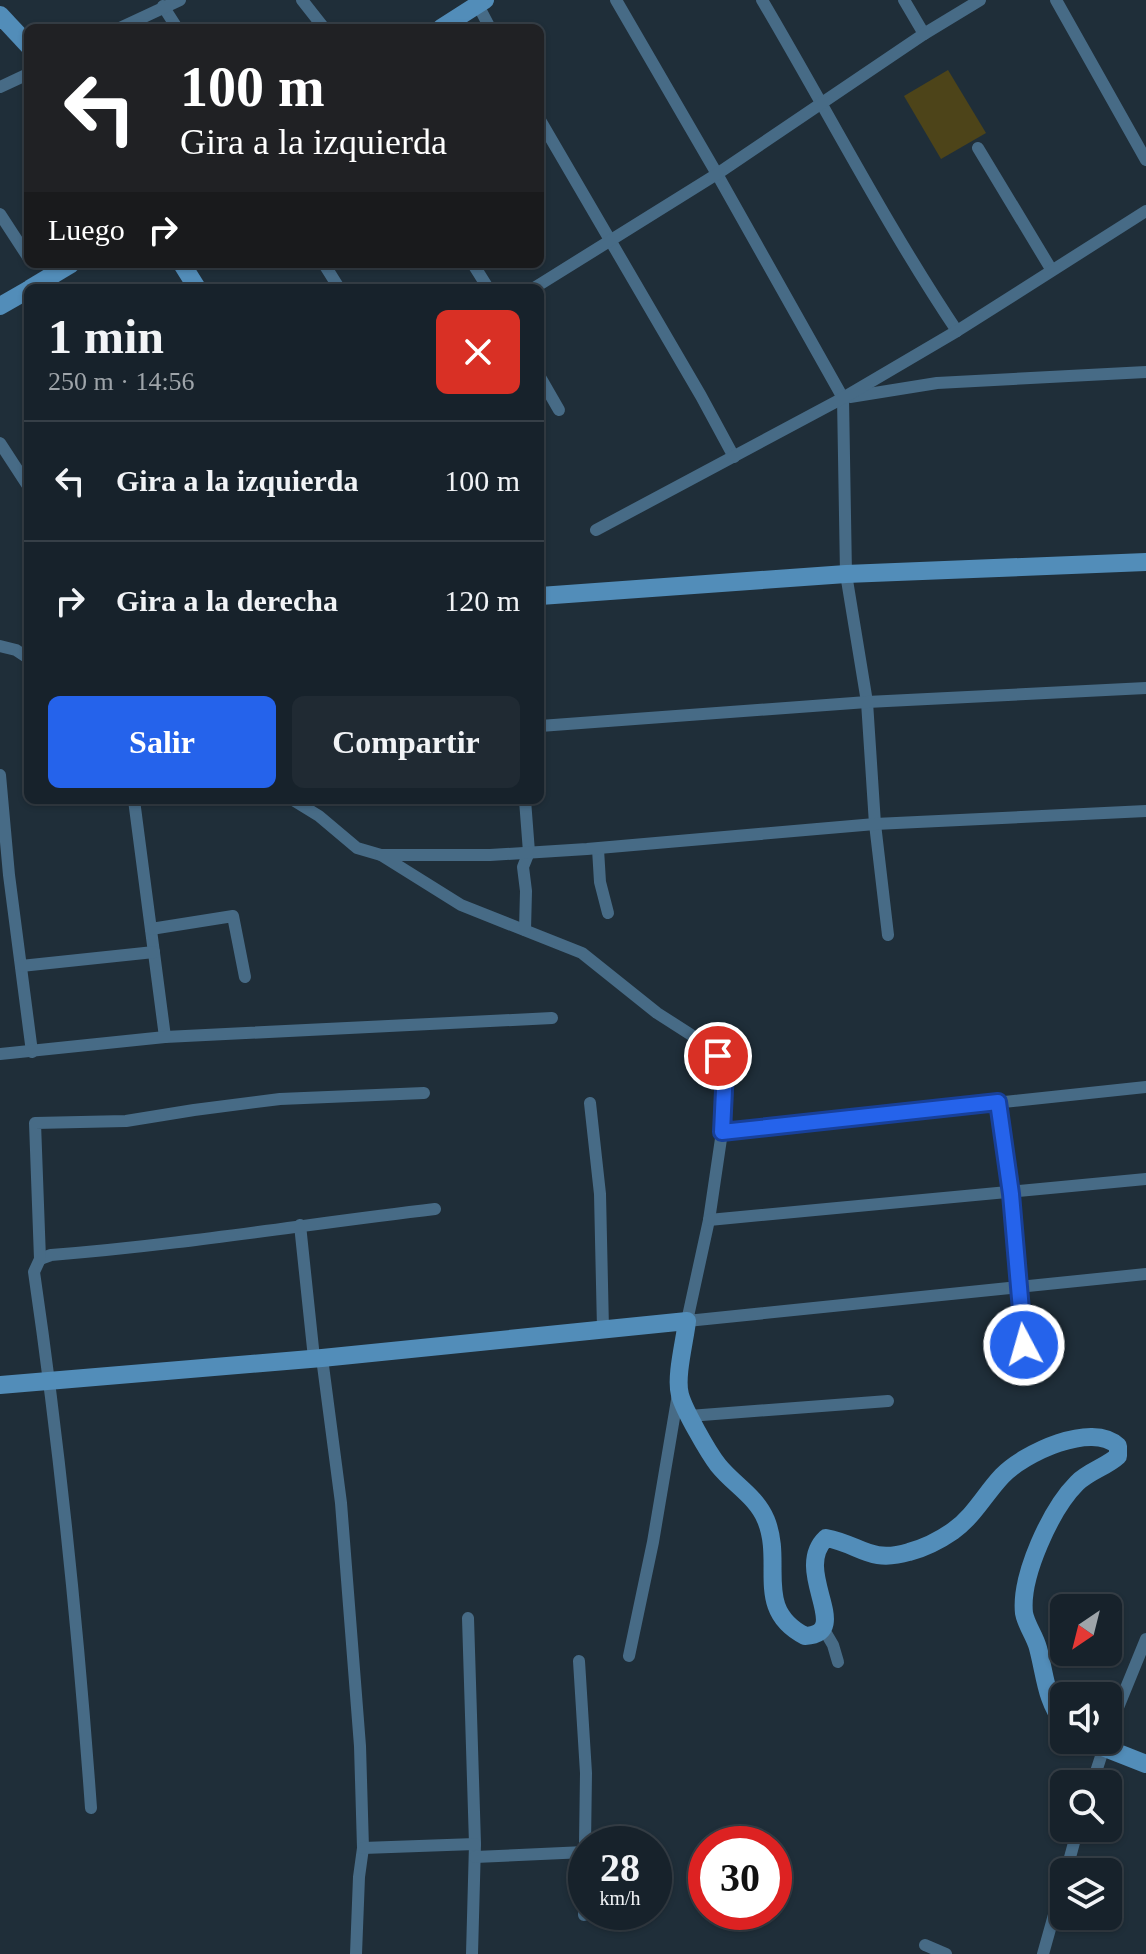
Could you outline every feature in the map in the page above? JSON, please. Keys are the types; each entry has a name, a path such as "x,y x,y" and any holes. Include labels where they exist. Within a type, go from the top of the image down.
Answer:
{"street":[{"path":"128,24 180,0"},
{"path":"302,0 321,24"},
{"path":"616,0 843,398 846,574 867,702 875,824 888,935"},
{"path":"762,0 922,279 957,331"},
{"path":"904,0 924,34"},
{"path":"540,284 717,174 924,34 980,0"},
{"path":"1056,0 1146,160"},
{"path":"447,24 482,2 489,24"},
{"path":"163,6 174,24"},
{"path":"0,15 24,41"},
{"path":"0,87 24,76"},
{"path":"544,127 734,457"},
{"path":"978,148 1051,269"},
{"path":"596,530 843,398 957,331 1146,211"},
{"path":"0,214 24,251"},
{"path":"42,284 65,268"},
{"path":"0,306 24,294"},
{"path":"843,398 937,383 1146,372"},
{"path":"544,384 559,410"},
{"path":"0,443 24,480"},
{"path":"544,596 846,574 1146,562"},
{"path":"0,646 24,655"},
{"path":"544,726 867,702 1146,688"},
{"path":"0,775 4,875 21,966 32,1052"},
{"path":"135,804 165,1037"},
{"path":"300,804 357,848 381,855 461,905 593,959 657,1013 702,1042 718,1056 725,1069 722,1132 709,1220 687,1321 679,1391 653,1542 629,1656"},
{"path":"318,804 319,816"},
{"path":"525,804 529,852 523,867 525,930"},
{"path":"381,855 598,849 875,824 1146,811"},
{"path":"598,849 600,882 608,913"},
{"path":"151,929 233,916 245,977"},
{"path":"21,966 154,952"},
{"path":"0,1054 165,1037 552,1018"},
{"path":"722,1132 1146,1087"},
{"path":"91,1808 79,1645 50,1382 34,1272 40,1259 35,1123 126,1121 280,1099 424,1093"},
{"path":"998,1102 1011,1194 1024,1345"},
{"path":"590,1103 600,1194 603,1329"},
{"path":"709,1220 1146,1179"},
{"path":"40,1259 51,1255 132,1249 435,1209"},
{"path":"300,1225 341,1503 360,1746 363,1848 356,1954"},
{"path":"0,1385 318,1358 1146,1274"},
{"path":"679,1391 689,1416 718,1465 749,1494 768,1523 774,1601 788,1626 805,1636 813,1635 826,1625 814,1569 818,1549 826,1538 867,1555 909,1552 953,1531 1014,1466 1065,1441 1099,1435 1112,1439 1118,1446 1118,1456 1086,1476 1067,1495 1047,1530 1026,1585 1024,1615 1037,1645 1050,1696"},
{"path":"689,1416 888,1401"},
{"path":"468,1618 475,1850 472,1954"},
{"path":"823,1628 838,1662"},
{"path":"1122,1700 1146,1639"},
{"path":"579,1661 586,1773 585,1826"},
{"path":"1122,1750 1146,1764"},
{"path":"363,1848 568,1852"},
{"path":"1043,1954 1050,1929"},
{"path":"925,1945 946,1954"}],"shaded area":[{"path":"948,70 986,133 941,159 904,96"}],"route":[{"path":"718,1056 725,1069 722,1132 998,1102 1011,1194 1024,1345"}]}
